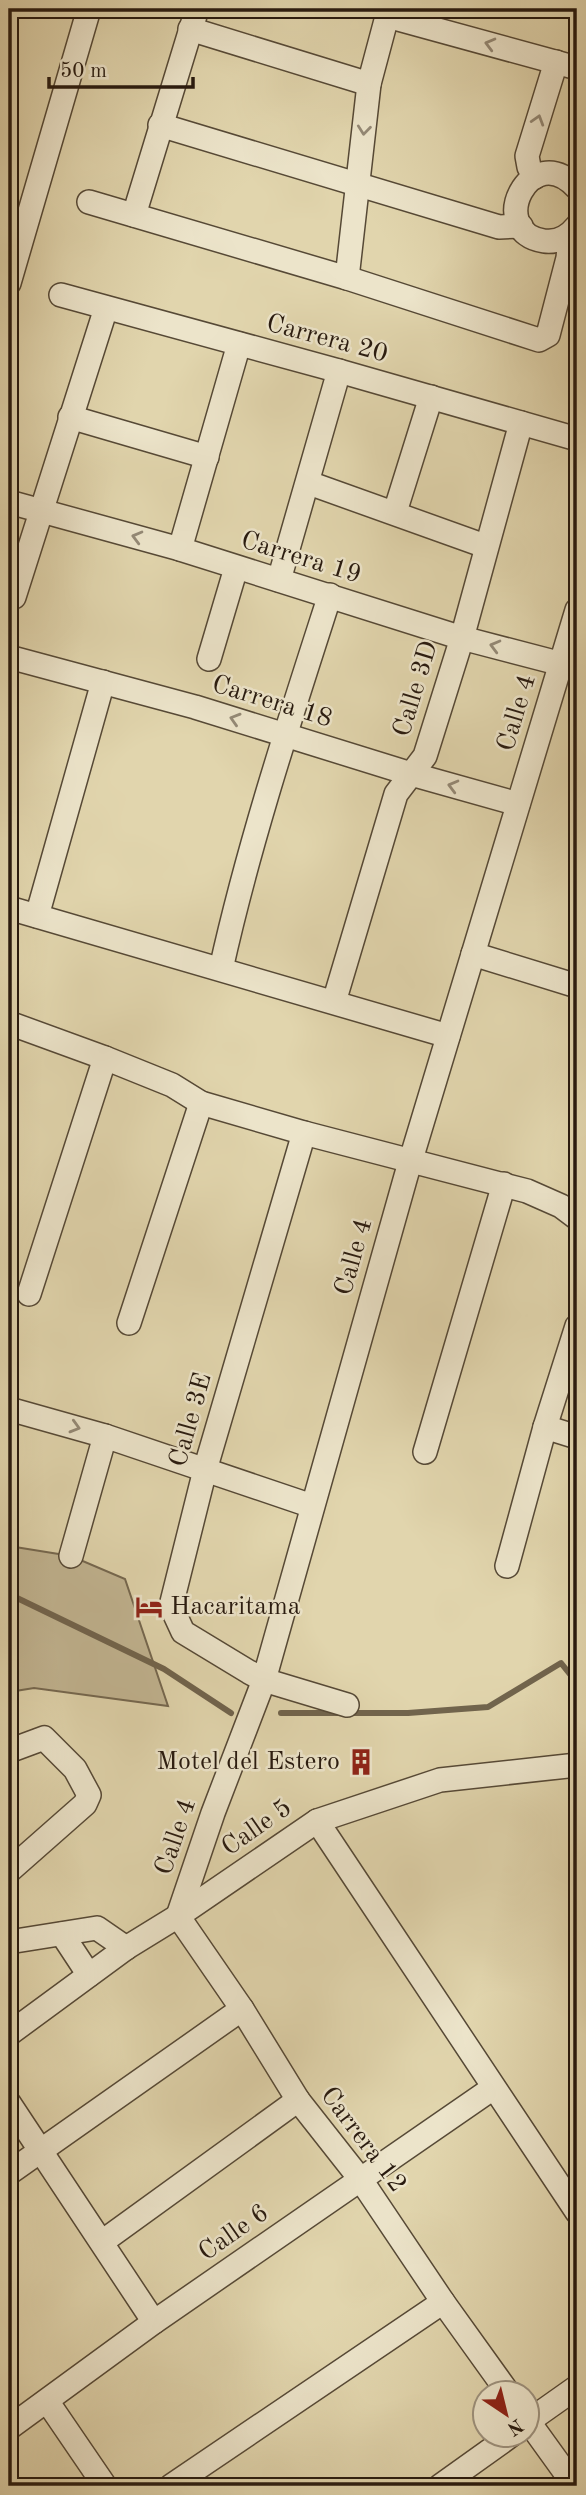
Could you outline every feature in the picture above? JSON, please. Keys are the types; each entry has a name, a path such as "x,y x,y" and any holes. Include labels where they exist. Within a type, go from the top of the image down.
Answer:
{"street":[{"path":"9,282 89,9"},
{"path":"347,278 369,84 388,12 567,65 527,156 535,177"},
{"path":"134,215 193,19 369,84"},
{"path":"160,125 499,227 521,226"},
{"path":"89,202 347,278 544,340 548,335 568,258 570,232 545,241 527,233 521,226 515,208 527,182 535,177 554,174 563,176 577,188"},
{"name":"Carrera 20","path":"61,295 577,439"},
{"path":"14,597 106,308"},
{"path":"180,549 239,344"},
{"path":"279,580 339,371"},
{"path":"395,512 432,397"},
{"path":"71,417 207,457"},
{"name":"Calle 3D","path":"334,1002 396,794 425,756 462,638 485,546 521,423"},
{"path":"309,483 485,546"},
{"name":"Carrera 19","path":"9,502 180,549 462,638 569,666"},
{"path":"209,659 236,568"},
{"path":"220,969 234,909 285,734 330,595"},
{"name":"Calle 4","path":"178,1916 213,1813 264,1680 411,1159 518,803 569,666 577,610"},
{"name":"Carrera 18","path":"9,657 285,734 411,775 518,803"},
{"path":"37,916 103,682"},
{"path":"9,908 448,1036"},
{"path":"473,954 577,986"},
{"path":"9,1023 172,1085 201,1103 304,1133 527,1191 561,1206 577,1218"},
{"path":"29,1294 105,1058"},
{"path":"129,1323 201,1103"},
{"name":"Calle 3E","path":"304,1133 205,1470 171,1606 183,1632 264,1680 347,1704"},
{"path":"425,1452 504,1184"},
{"path":"507,1566 545,1427 577,1328"},
{"path":"9,1409 105,1436 312,1506"},
{"path":"545,1427 577,1437"},
{"path":"71,1556 105,1436"},
{"path":"9,1751 44,1738 75,1769 89,1795 85,1804 9,1871"},
{"name":"Calle 5","path":"9,2034 126,1948 178,1916 317,1821 440,1780 577,1765"},
{"path":"317,1821 577,2212"},
{"name":"Carrera 12","path":"178,1916 242,2010 298,2100 361,2180 500,2380"},
{"path":"9,1942 97,1928 126,1948"},
{"path":"62,1934 89,1975"},
{"path":"9,2173 38,2150 242,2010"},
{"name":"Calle 6","path":"9,2428 154,2322 493,2088"},
{"path":"102,2242 298,2100"},
{"path":"9,2103 154,2322"},
{"path":"171,2486 443,2302"},
{"path":"540,2412 577,2387"},
{"path":"47,2401 106,2486"},
{"path":"540,2439 575,2486"},
{"path":"440,2486 489,2450"}],"shaded area":[{"path":"9,1546 71,1556 125,1579 168,1706 34,1688 9,1692"}],"waterway":[{"path":"9,1598 15,1597 164,1669 231,1713"},
{"path":"281,1713 408,1713 488,1707 561,1663 577,1683"}],"place":[{"name":"Hacaritama","path":"149,1607"},
{"name":"Motel del Estero","path":"361,1762"}]}
